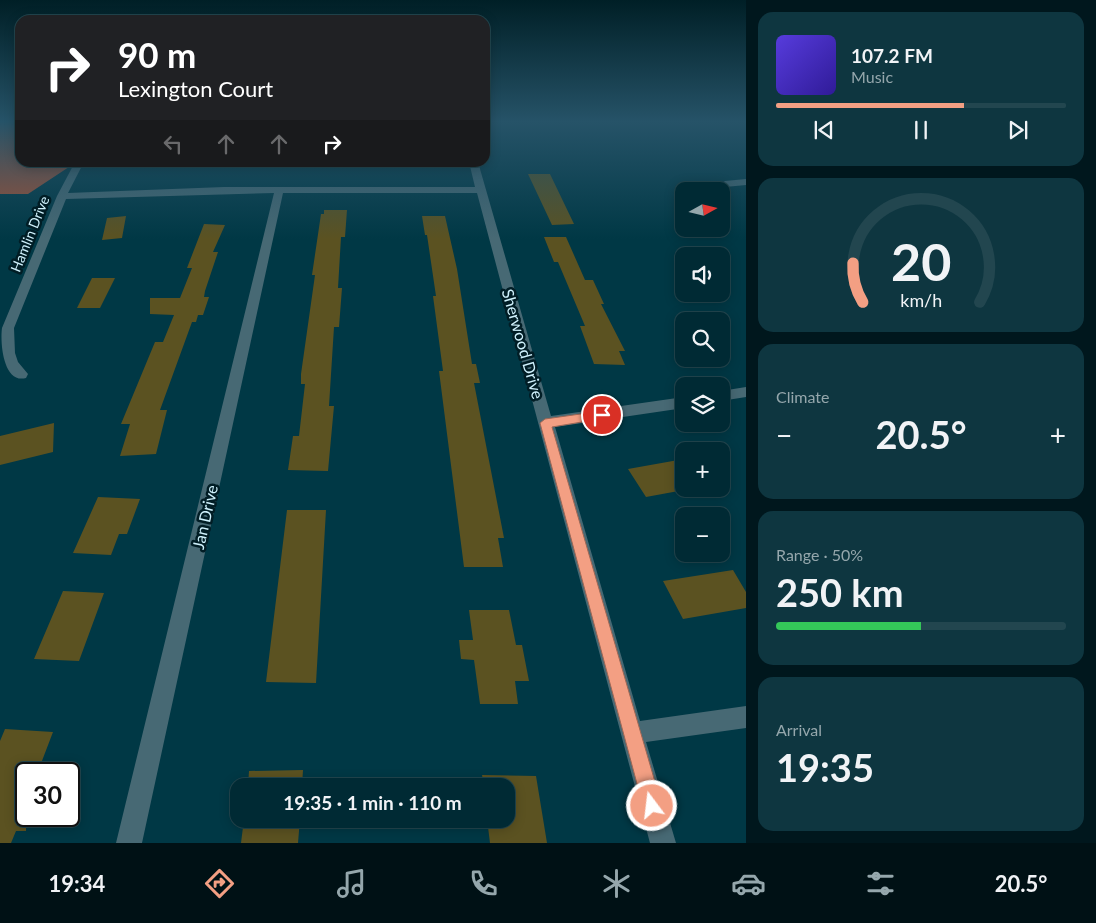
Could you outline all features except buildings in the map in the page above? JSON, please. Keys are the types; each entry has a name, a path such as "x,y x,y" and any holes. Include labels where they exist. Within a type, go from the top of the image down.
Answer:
{"street":[{"name":"Hamlin Drive","path":"21,374 9,359 6,344 8,328 62,196 77,167"},
{"name":"Sherwood Drive","path":"474,167 662,843"},
{"path":"730,184 746,182"},
{"path":"62,196 169,191 480,190"},
{"name":"Jan Drive","path":"129,843 280,191"},
{"path":"730,395 746,392"},
{"path":"545,423 675,403"},
{"path":"632,733 746,717"}],"shaded area":[{"path":"0,160 15,160 15,167 69,167 28,194 0,194"}],"route":[{"path":"602,415 545,423 652,806"}]}
